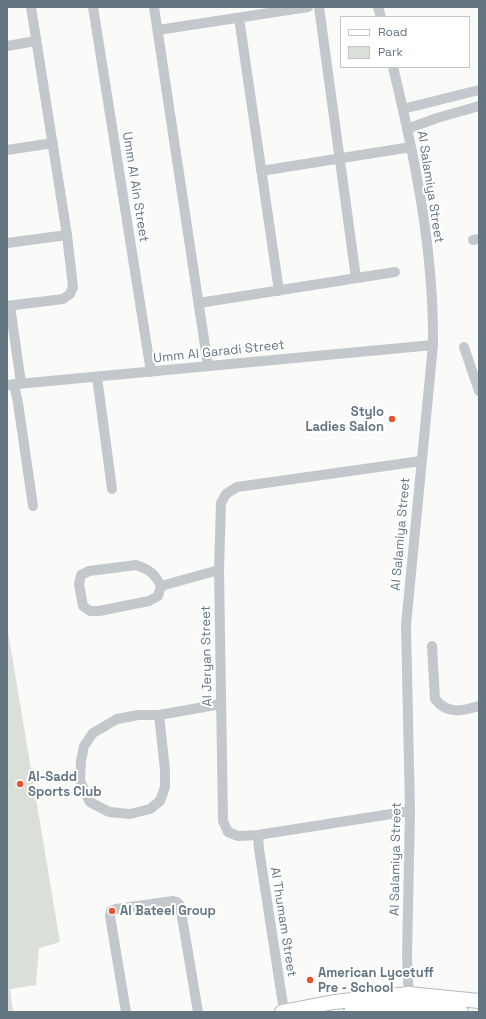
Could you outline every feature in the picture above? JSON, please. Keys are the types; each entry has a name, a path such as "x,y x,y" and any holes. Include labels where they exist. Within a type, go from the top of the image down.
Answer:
{"street":[{"path":"31,7 53,143 73,283 70,294 63,299 8,306 14,384 33,506"},
{"name":"Umm Al Ain Street","path":"93,7 151,372"},
{"path":"154,7 208,366"},
{"path":"158,30 308,7"},
{"path":"319,7 356,278"},
{"path":"239,18 279,290"},
{"path":"7,46 36,41"},
{"name":"Al Salamiya Street","path":"393,68 424,214 433,319 433,344 406,625 410,811 407,957 409,1001"},
{"path":"403,109 479,90"},
{"path":"407,129 437,118 479,106"},
{"path":"7,150 53,143"},
{"path":"261,171 411,147"},
{"path":"7,244 67,235"},
{"path":"199,303 395,272"},
{"name":"Umm Al Garadi Street","path":"14,384 433,344"},
{"path":"464,347 479,391"},
{"path":"97,377 112,489"},
{"name":"Al Jeryan Street","path":"410,811 258,835 238,836 228,832 223,821 219,570 221,503 226,494 237,487 421,461"},
{"path":"136,565 148,569 156,576 161,586 158,596 150,601 99,611 90,611 83,606 79,584 81,575 89,571 136,565"},
{"path":"161,586 219,570"},
{"path":"432,646 435,699 446,709 466,710 479,706"},
{"path":"159,715 165,770 165,787 160,801 150,809 130,814 109,812 90,802 80,781 84,746 93,733 118,719 138,715 159,715 221,704"},
{"name":"Al Thumam Street","path":"258,835 283,1012"},
{"path":"126,1012 110,916 112,911 116,909 173,901 180,905 198,1012"},
{"path":"350,1012 409,1001 461,1012"},
{"path":"283,1012 334,1002 479,1001"}],"green space":[{"name":"Al-Sadd Sports Club","path":"7,626 60,942 39,948 36,985 10,989 13,1012 7,1012"}],"place":[{"name":"Stylo Ladies Salon","path":"392,419"},
{"name":"Al-Sadd Sports Club","path":"20,784"},
{"name":"Al Bateel Group","path":"112,911"},
{"name":"American Lycetuff Pre - School","path":"310,980"}]}
